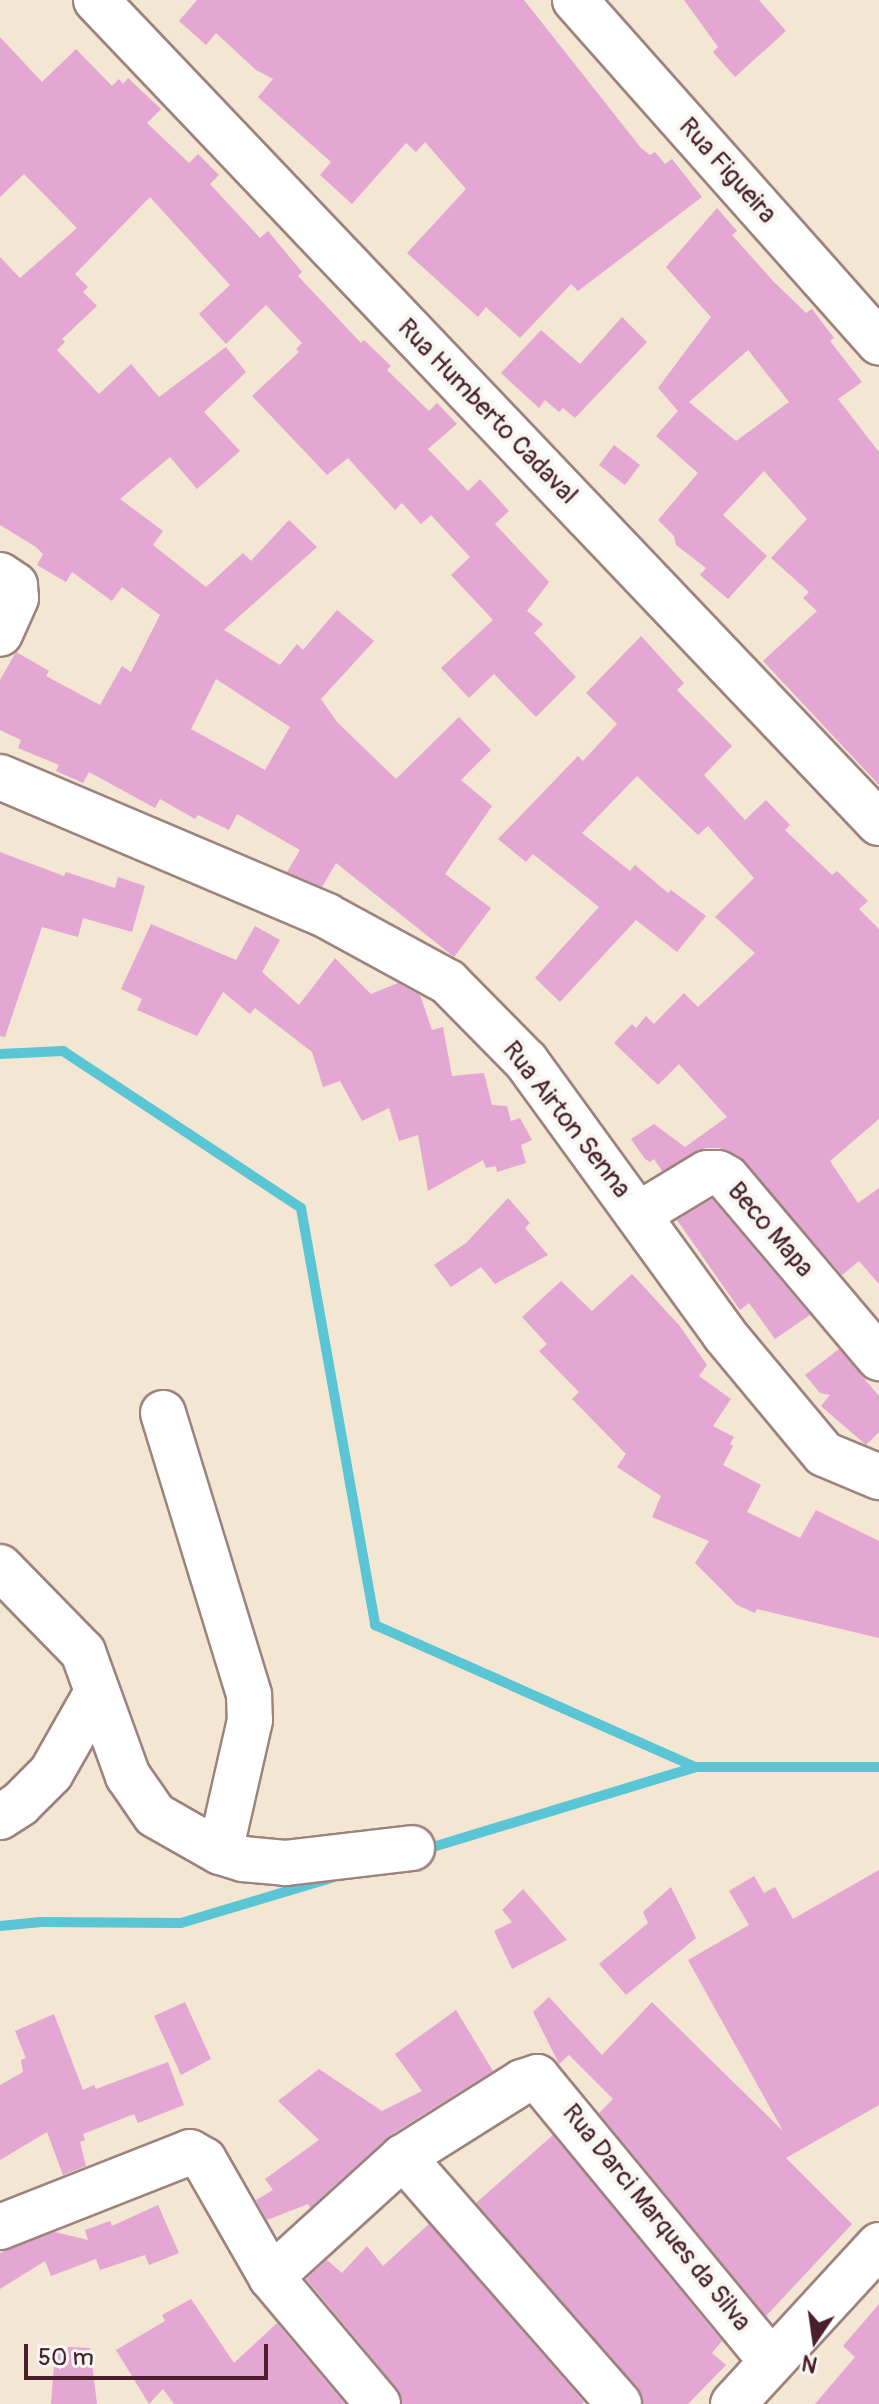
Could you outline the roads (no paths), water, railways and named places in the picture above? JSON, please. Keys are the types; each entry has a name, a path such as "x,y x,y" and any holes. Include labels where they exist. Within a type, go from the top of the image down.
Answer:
{"street":[{"name":"Rua Humberto Cadaval","path":"96,0 879,823"},
{"name":"Rua Figueira","path":"575,0 879,342"},
{"path":"0,575 15,585 16,598 0,634"},
{"name":"Rua Airton Senna","path":"0,777 327,916 448,982 526,1061 724,1334 824,1454 879,1477"},
{"name":"Beco Mapa","path":"639,1214 707,1173 718,1173 727,1178 879,1358"},
{"path":"163,1413 249,1695 250,1720 220,1852"},
{"path":"0,1567 83,1652 128,1776 155,1815 220,1852 285,1863 412,1848"},
{"path":"0,1817 20,1804 51,1773 97,1692"},
{"name":"Rua Darci Marques da Silva","path":"403,2157 522,2082 537,2077 772,2362"},
{"path":"0,2227 190,2152 204,2160 271,2277 378,2404"},
{"path":"271,2277 403,2157 619,2404"},
{"path":"733,2404 879,2245"}],"waterway":[{"path":"0,1054 63,1051 301,1208 375,1625 696,1767"},
{"path":"423,1850 696,1767 879,1767"},
{"path":"0,1926 41,1922 181,1923 331,1878"}]}
